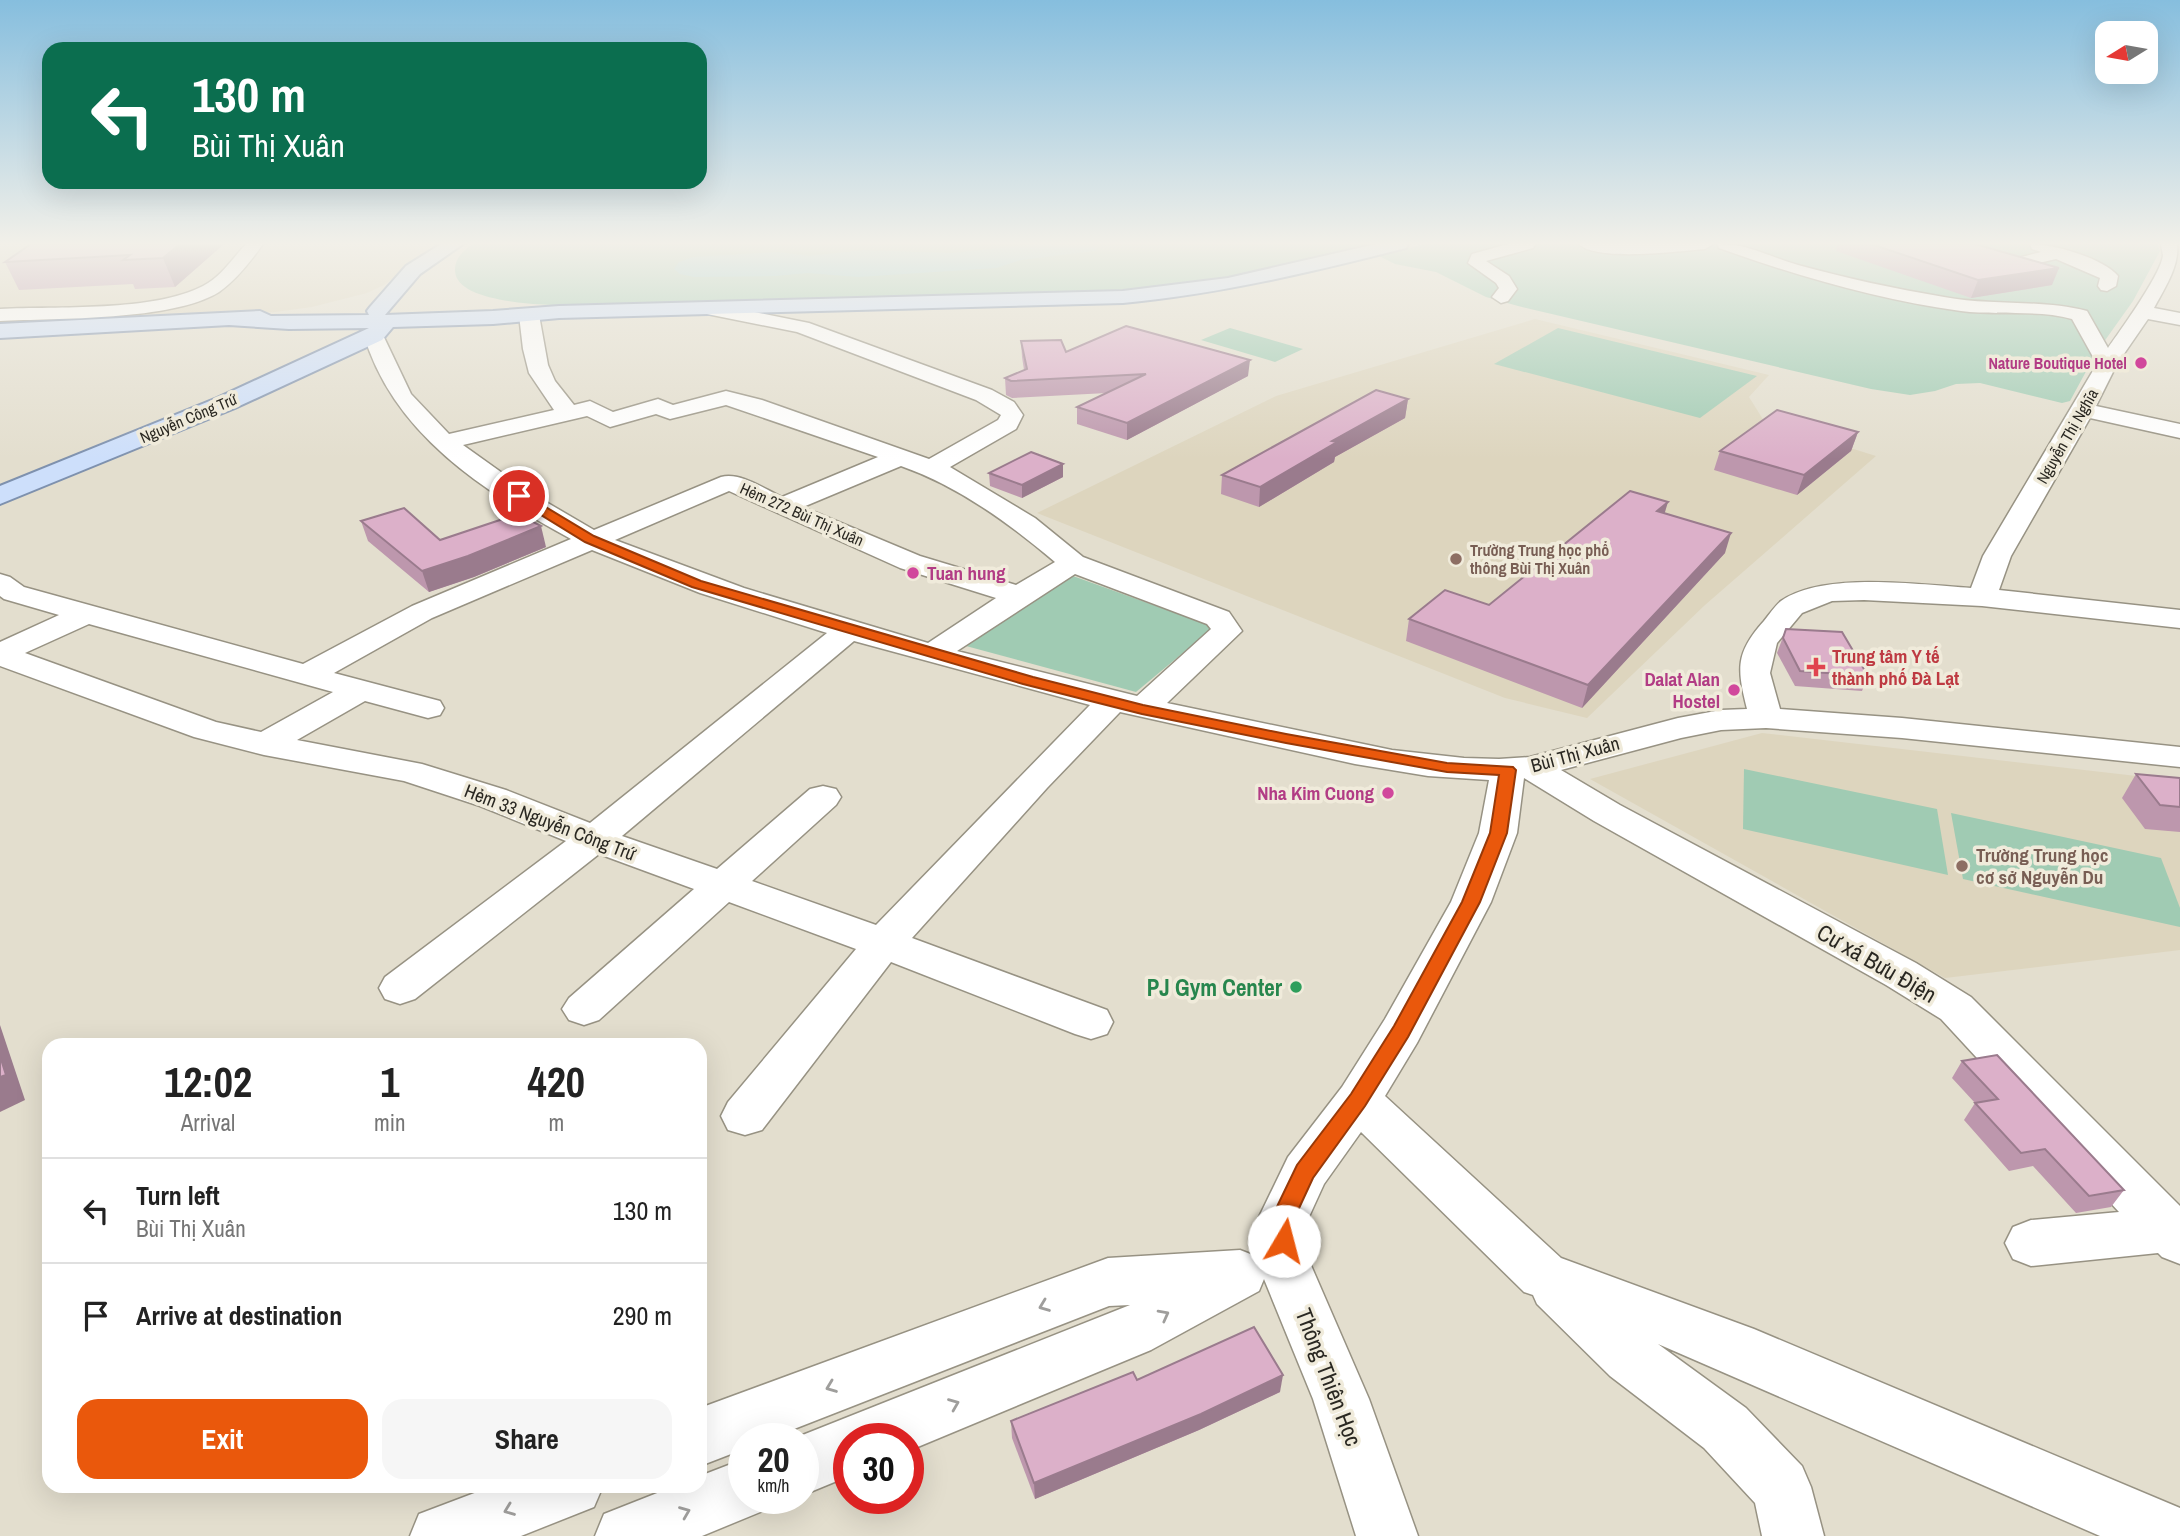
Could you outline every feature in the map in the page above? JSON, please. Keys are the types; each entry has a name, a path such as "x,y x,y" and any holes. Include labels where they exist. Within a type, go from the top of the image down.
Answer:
{"main road":[{"path":"379,322 383,316"},
{"name":"Nguyễn Công Trứ","path":"0,496 226,403 393,316"},
{"path":"0,331 235,320 274,324 529,316"}],"street":[{"path":"529,316 534,360 545,382 565,405 567,413"},
{"path":"744,316 802,327 984,395 1006,407 1012,415 1008,424 931,468"},
{"path":"2080,316 2107,364"},
{"name":"Nguyễn Thị Nghĩa","path":"1982,597 1997,556 2107,364 2140,316"},
{"path":"2162,316 2180,319"},
{"name":"Bùi Thị Xuân","path":"379,322 380,356 401,397 416,416 516,494 590,539 697,584 932,654 1127,705 1447,768 1520,769 1678,728 1721,720 1766,718 1902,728 2180,757"},
{"path":"447,442 590,408 610,420 659,406 670,412 726,398 754,405 931,468 1018,519 1073,563 1218,618 1227,631 1127,705 1034,780 884,943 746,1116"},
{"path":"2083,410 2180,430"},
{"path":"781,508 898,458"},
{"name":"Hẻm 272 Bùi Thị Xuân","path":"304,676 422,612 730,482 781,508 910,562 1018,596"},
{"path":"932,654 1073,563"},
{"path":"0,583 14,593 304,676 428,708"},
{"path":"1766,718 1754,673 1762,641 1792,607 1827,593 1852,591 1982,597 2180,619"},
{"path":"0,654 89,613"},
{"path":"400,988 594,839 849,630"},
{"name":"Hẻm 33 Nguyễn Công Trứ","path":"0,654 206,730 264,745 410,771 493,798 594,839 884,943 1091,1022"},
{"path":"264,745 360,690"},
{"name":"Thông Thiên Học","path":"1387,1536 1341,1399 1262,1268 1305,1172 1358,1100 1401,1031 1471,902 1520,769"},
{"name":"Cư xá Bưu Điện","path":"1520,769 1607,813 1901,974 1956,1009 2176,1232"},
{"path":"584,1009 823,797"},
{"path":"1358,1100 1630,1357 1726,1428 1781,1487 1793,1536"},
{"name":"Cư xá Bưu Điện","path":"2031,1242 2176,1232"},
{"path":"707,1434 1108,1282 1262,1268"},
{"path":"906,1423 1132,1332 1262,1268"},
{"path":"1544,1275 1734,1348 2172,1536"},
{"path":"441,1536 555,1493"},
{"path":"626,1536 728,1495"}],"shaded area":[{"path":"0,316 208,316 0,327"},
{"name":"Trường Trung học phổ thông Bùi Thị Xuân","path":"1535,319 1769,375 1749,397 1764,421 1876,456 1705,605 1587,718 1505,698 1037,513 1276,396"},
{"name":"Trường Trung học cơ sở Nguyễn Du","path":"1762,733 2180,781 2180,950 1945,978 1590,779"}],"green space":[{"path":"1559,316 2123,316 2096,353 2070,401 2062,403 1980,383 1956,384 1910,395 1871,389"},
{"path":"1230,328 1303,349 1275,362 1201,340"},
{"path":"1558,328 1757,376 1700,418 1494,364"},
{"path":"1073,576 1214,627 1136,692 966,646"},
{"path":"1744,769 1937,809 1948,875 1743,829"},
{"path":"1951,813 2161,858 2180,908 2180,927 1963,879"}],"building":[{"path":"1126,326 1250,360 1127,423 1077,407 1146,374 1011,381 1005,378 1027,369 1021,341 1061,340 1066,352"},
{"path":"1376,390 1408,399 1332,441 1337,442 1260,487 1222,475"},
{"path":"1777,410 1858,432 1804,475 1720,451"},
{"path":"1031,452 1063,464 1022,485 989,473"},
{"path":"1630,491 1668,502 1657,511 1731,533 1588,685 1409,619 1445,590 1489,605"},
{"path":"404,508 440,540 518,514 541,526 468,556 422,571 361,521"},
{"path":"1786,629 1842,632 1868,676 1800,671 1783,638"},
{"path":"2136,774 2180,778 2180,807 2160,805"},
{"path":"1997,1055 2124,1190 2089,1196 2045,1149 2021,1153 1975,1103 1998,1099 1962,1061"},
{"path":"0,1056 6,1075 0,1077"},
{"path":"1254,1327 1283,1375 1201,1414 1034,1483 1011,1421 1133,1372 1137,1380"}],"place":[{"name":"Nature Boutique Hotel","path":"2141,363"},
{"name":"Trường Trung học phổ thông Bùi Thị Xuân","path":"1456,559"},
{"name":"Tuan hung","path":"913,573"},
{"name":"Trung tâm Y tế thành phố Đà Lạt","path":"1816,667"},
{"name":"Dalat Alan Hostel","path":"1734,690"},
{"name":"Nha Kim Cuong","path":"1388,793"},
{"name":"Trường Trung học cơ sở Nguyễn Du","path":"1962,866"},
{"name":"PJ Gym Center","path":"1296,987"}],"route":[{"path":"519,496 590,539 697,584 1028,681 1142,709 1286,739 1447,768 1508,770 1498,833 1471,902 1401,1031 1358,1100 1305,1172 1283,1219 1284,1241"}]}
